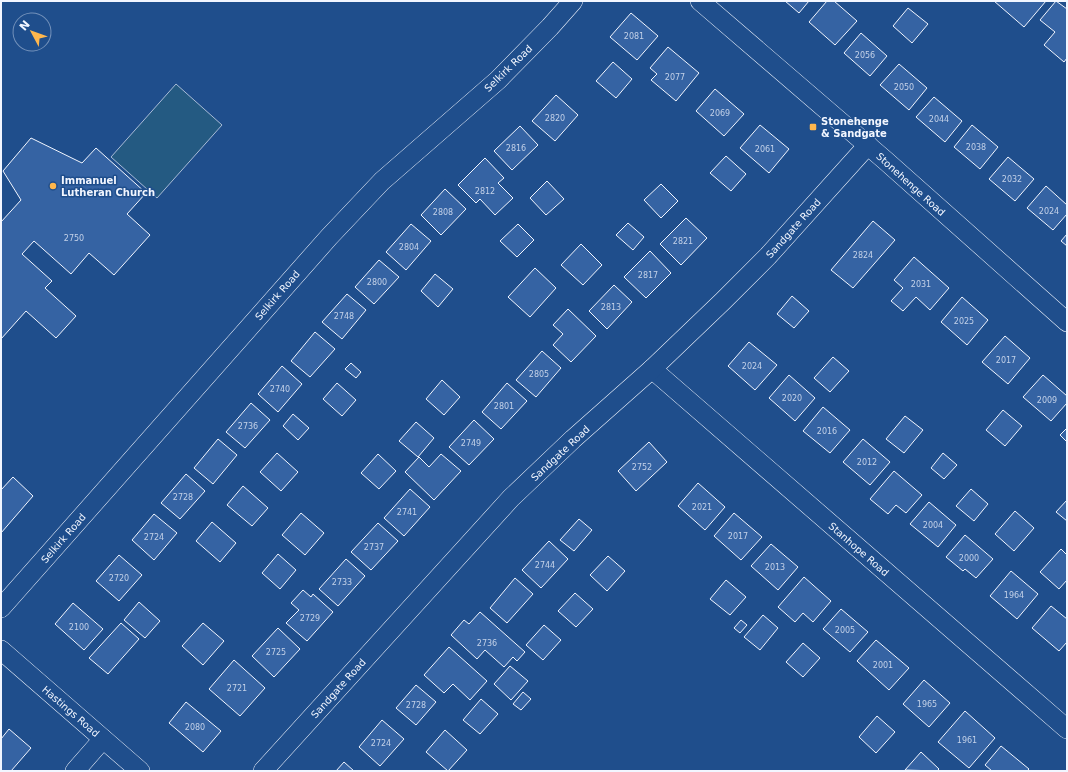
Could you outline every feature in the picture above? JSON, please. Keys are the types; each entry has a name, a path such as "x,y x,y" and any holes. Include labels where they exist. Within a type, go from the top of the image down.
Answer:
{"street":[{"name":"Selkirk Road","path":"1,608 329,237 382,181 498,80 550,27 573,1"},
{"name":"Stonehenge Road","path":"700,1 868,145 1067,322"},
{"name":"Sandgate Road","path":"263,771 511,498 572,439 652,369 768,256 868,145"},
{"name":"Stanhope Road","path":"652,369 1067,729"},
{"name":"Hastings Road","path":"1,650 140,771"},
{"path":"74,771 103,739"}],"shaded area":[{"path":"176,84 222,125 157,198 111,157"}],"building":[{"path":"785,1 809,1 799,13"},
{"path":"827,1 834,1 857,21 835,45 809,22"},
{"path":"994,1 1046,1 1024,27"},
{"path":"1056,1 1067,9 1067,58 1064,62 1044,45 1055,32 1040,20"},
{"path":"908,8 928,24 912,43 893,26"},
{"path":"631,13 658,36 637,60 610,37"},
{"path":"861,33 887,56 870,76 844,53"},
{"path":"668,47 699,73 676,101 651,80 657,74 650,68"},
{"path":"613,62 632,79 616,98 596,81"},
{"path":"899,64 927,88 909,110 880,85"},
{"path":"715,89 744,114 724,136 696,111"},
{"path":"556,95 578,115 555,141 532,121"},
{"path":"934,97 962,121 945,142 916,117"},
{"path":"760,125 789,149 769,173 740,148"},
{"path":"972,125 998,147 980,169 954,147"},
{"path":"520,126 538,145 512,170 494,151"},
{"path":"31,138 82,163 96,148 146,193 127,214 150,235 114,275 89,253 71,274 34,241 22,254 52,281 45,288 76,316 56,338 26,311 1,339 1,222 21,200 3,171"},
{"path":"726,156 746,174 731,191 710,173"},
{"path":"1008,157 1034,179 1015,201 989,179"},
{"path":"485,158 504,178 498,183 513,198 495,215 480,199 476,203 458,185"},
{"path":"547,181 564,199 546,215 530,198"},
{"path":"661,184 678,201 661,218 644,200"},
{"path":"1046,186 1067,205 1067,214 1053,230 1027,208"},
{"path":"445,189 466,209 441,235 421,215"},
{"path":"686,218 707,238 681,265 660,244"},
{"path":"873,221 895,240 853,288 831,270"},
{"path":"628,223 644,237 633,250 616,235"},
{"path":"411,224 431,241 406,270 386,252"},
{"path":"518,224 534,240 517,257 500,241"},
{"path":"1067,234 1067,246 1061,241"},
{"path":"581,244 602,265 583,285 561,265"},
{"path":"650,251 671,273 646,298 624,277"},
{"path":"914,257 949,288 930,310 916,297 903,311 891,301 903,288 894,280"},
{"path":"379,260 399,277 374,304 355,287"},
{"path":"535,268 556,288 530,317 508,297"},
{"path":"435,274 453,289 438,307 421,291"},
{"path":"614,285 632,302 607,329 589,311"},
{"path":"347,294 366,310 342,339 322,322"},
{"path":"792,296 809,311 794,328 777,314"},
{"path":"962,297 988,320 967,345 941,322"},
{"path":"568,309 596,336 571,362 553,345 563,334 553,325"},
{"path":"315,332 335,349 310,377 291,361"},
{"path":"1005,336 1030,358 1008,384 982,362"},
{"path":"749,342 777,365 755,390 728,366"},
{"path":"542,351 561,368 536,397 516,380"},
{"path":"833,357 849,371 830,392 814,378"},
{"path":"351,363 361,372 356,378 345,369"},
{"path":"282,366 302,384 278,412 258,394"},
{"path":"789,375 815,398 795,421 769,398"},
{"path":"1043,375 1067,396 1067,403 1051,421 1023,397"},
{"path":"442,380 460,397 444,415 426,399"},
{"path":"337,383 356,400 342,416 323,399"},
{"path":"507,383 527,401 501,429 482,412"},
{"path":"251,403 270,420 245,448 226,432"},
{"path":"823,407 850,430 830,453 803,431"},
{"path":"1003,410 1022,426 1005,446 986,430"},
{"path":"293,414 309,428 298,440 283,426"},
{"path":"905,416 923,430 904,453 886,439"},
{"path":"474,420 494,439 469,465 449,447"},
{"path":"416,422 434,438 418,457 399,441"},
{"path":"1067,428 1067,442 1060,435"},
{"path":"218,439 237,455 213,484 194,468"},
{"path":"863,439 890,462 870,485 843,462"},
{"path":"649,442 667,462 636,491 618,471"},
{"path":"277,453 298,472 281,491 260,472"},
{"path":"943,453 957,465 944,479 931,468"},
{"path":"378,454 396,471 379,489 361,473"},
{"path":"441,454 461,471 434,500 405,472 419,457 429,467"},
{"path":"894,471 922,495 906,513 896,505 888,514 870,499"},
{"path":"186,474 205,491 180,519 161,503"},
{"path":"13,477 33,496 1,533 1,490"},
{"path":"698,483 725,507 705,530 678,506"},
{"path":"243,486 268,508 252,526 227,505"},
{"path":"410,489 430,507 404,536 384,518"},
{"path":"971,489 988,504 974,521 956,506"},
{"path":"1067,500 1067,521 1056,512"},
{"path":"929,502 956,525 938,547 910,524"},
{"path":"1015,511 1034,528 1014,551 995,534"},
{"path":"301,513 324,533 305,555 282,535"},
{"path":"734,513 762,537 741,560 714,536"},
{"path":"154,514 177,533 154,560 132,540"},
{"path":"579,519 592,530 574,551 560,540"},
{"path":"212,522 236,543 220,562 196,541"},
{"path":"378,523 398,541 371,570 351,552"},
{"path":"965,535 993,559 976,578 965,569 963,571 946,557"},
{"path":"549,541 568,559 541,588 522,570"},
{"path":"771,544 798,567 778,590 751,566"},
{"path":"1061,549 1067,555 1067,580 1059,589 1040,572"},
{"path":"278,554 296,570 280,589 262,573"},
{"path":"119,555 142,575 119,601 96,581"},
{"path":"608,556 625,571 607,591 590,575"},
{"path":"346,559 365,576 338,606 319,589"},
{"path":"1011,571 1038,594 1017,619 990,596"},
{"path":"804,577 831,601 813,622 803,613 795,622 778,607"},
{"path":"515,578 533,594 507,623 490,608"},
{"path":"726,580 746,597 730,615 710,599"},
{"path":"303,590 311,597 313,594 333,612 307,641 286,623 299,610 291,603"},
{"path":"575,593 593,609 576,627 558,611"},
{"path":"139,602 160,621 145,638 124,620"},
{"path":"73,603 103,629 84,650 55,624"},
{"path":"1051,606 1067,619 1067,642 1059,651 1032,628"},
{"path":"841,609 868,632 850,652 823,629"},
{"path":"480,612 525,652 517,661 513,657 504,667 485,650 477,659 451,635 464,620 469,624"},
{"path":"763,615 778,628 760,650 744,637"},
{"path":"741,620 747,625 740,633 734,628"},
{"path":"121,623 139,639 108,674 89,658"},
{"path":"203,623 224,641 203,665 182,646"},
{"path":"544,625 561,640 543,660 526,645"},
{"path":"278,628 300,649 274,677 252,656"},
{"path":"876,640 909,668 889,690 857,661"},
{"path":"803,643 820,658 803,677 786,662"},
{"path":"449,647 487,681 470,700 453,684 444,693 424,675"},
{"path":"234,660 265,688 240,716 209,689"},
{"path":"510,666 528,681 511,700 494,684"},
{"path":"924,680 950,703 929,727 903,704"},
{"path":"416,685 436,702 416,725 396,708"},
{"path":"523,692 531,699 521,710 513,704"},
{"path":"481,699 498,714 480,734 463,720"},
{"path":"186,702 221,731 203,752 169,723"},
{"path":"965,711 995,738 969,768 938,742"},
{"path":"877,716 895,732 876,753 859,737"},
{"path":"382,720 404,739 380,766 359,747"},
{"path":"9,729 31,748 11,771 1,771 1,739"},
{"path":"445,730 467,750 448,771 426,752"},
{"path":"1001,746 1029,769 1027,771 992,771 985,765"},
{"path":"921,752 939,769 937,771 905,770"},
{"path":"344,762 354,771 336,771"}],"place":[{"name":"Stonehenge & Sandgate","path":"813,127"},
{"name":"Immanuel Lutheran Church","path":"53,186"}]}
